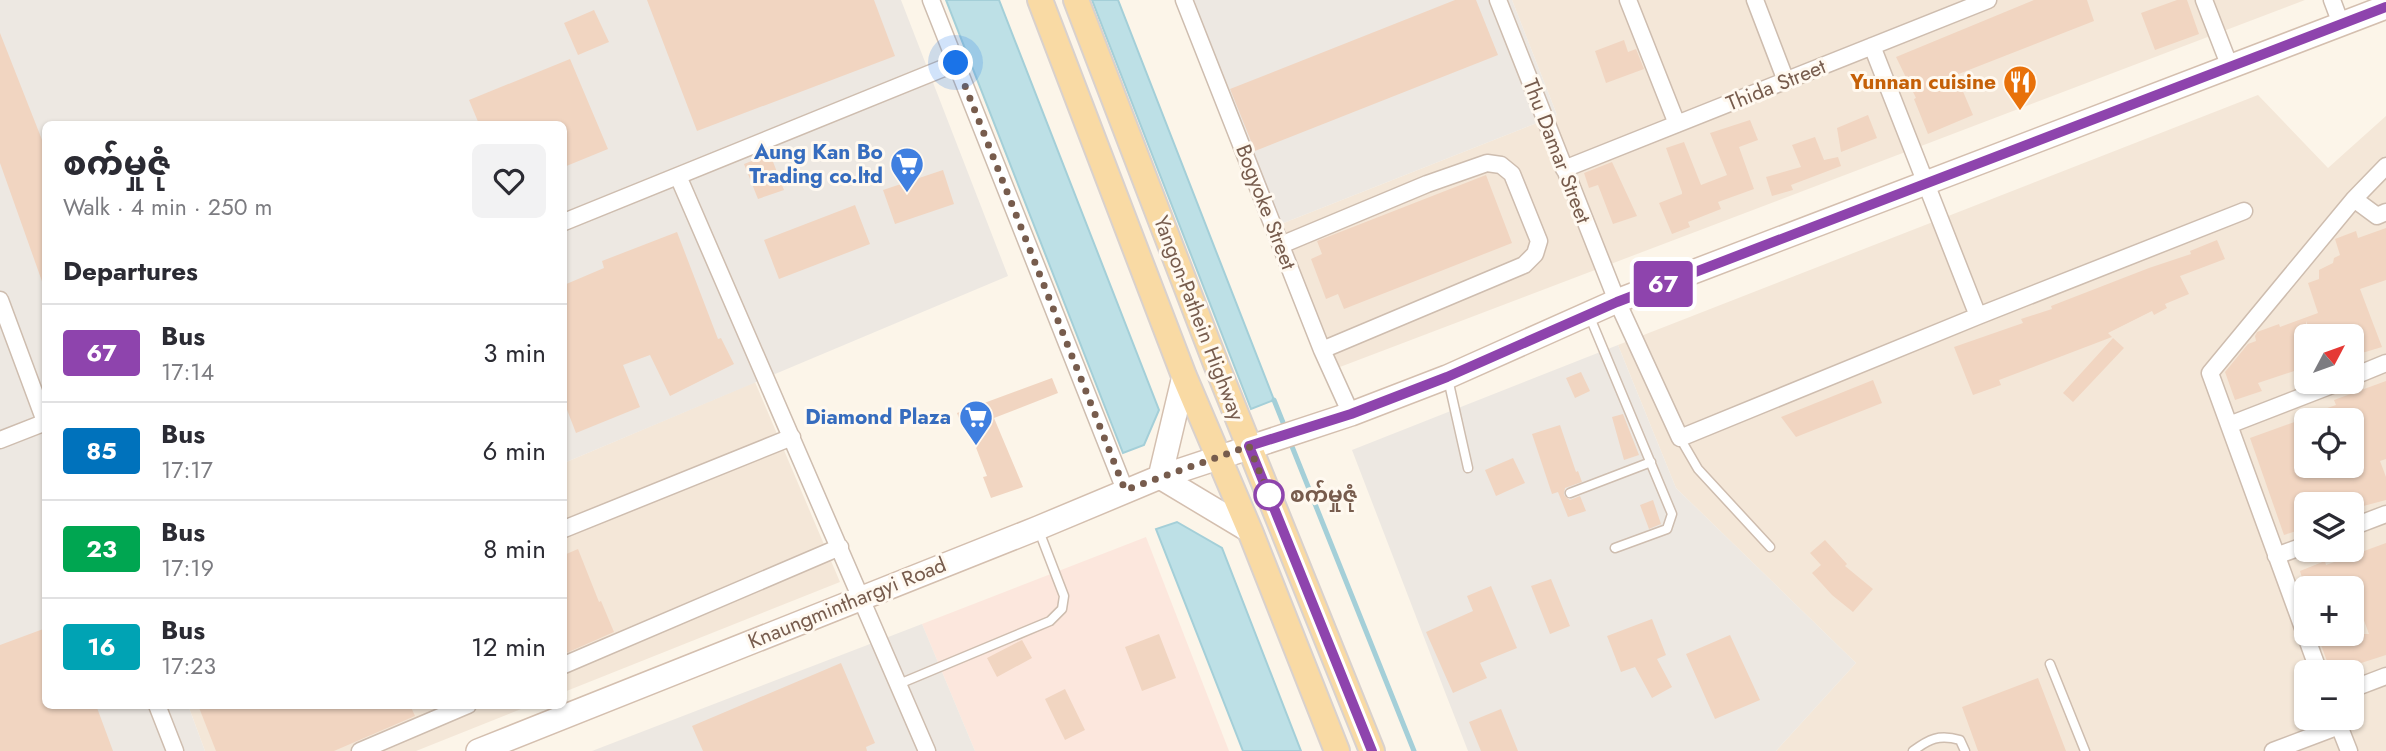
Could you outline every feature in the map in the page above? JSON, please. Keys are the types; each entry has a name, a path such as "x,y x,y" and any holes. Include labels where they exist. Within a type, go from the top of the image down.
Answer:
{"main road":[{"name":"Yangon-Pathein Highway","path":"1041,0 1184,376 1250,531 1337,751"},
{"name":"Yangon-Pathein Highway","path":"1076,0 1249,446 1373,751"},
{"name":"Knaungminthargyi Road","path":"492,748 1038,528 1125,490 1249,446 1351,414 1447,377 1617,302 2386,7"},
{"path":"1184,376 1160,477 1250,531"}],"street":[{"path":"931,0 1125,490"},
{"name":"Bogyoke Street","path":"1184,0 1322,350 1351,414"},
{"name":"Thu Damar Street","path":"1498,0 1617,302 1680,438"},
{"path":"1628,0 1677,124"},
{"path":"1755,0 1786,81"},
{"name":"Thida Street","path":"1564,169 1988,0"},
{"path":"2204,0 2230,67"},
{"path":"2332,0 2342,24"},
{"path":"1872,46 1978,316"},
{"path":"567,221 956,63"},
{"path":"1281,246 1427,184 1487,163 1501,165 1512,174 1539,241 1535,254 1524,265 1322,350"},
{"path":"2315,660 2210,373 2354,199 2386,166"},
{"path":"678,176 927,751"},
{"path":"2354,199 2377,216 2386,212"},
{"path":"1680,438 2244,211"},
{"path":"0,300 42,414"},
{"path":"2364,372 2386,363"},
{"path":"2229,425 2309,394"},
{"path":"0,440 42,423"},
{"path":"567,528 792,437"},
{"path":"2364,522 2386,514"},
{"path":"567,664 840,547"},
{"path":"2276,556 2294,549"},
{"path":"2364,685 2386,677"},
{"path":"159,709 175,751"},
{"path":"360,751 459,709"},
{"path":"2273,751 2320,730"},
{"path":"2341,730 2348,751"}],"lane":[{"path":"1589,315 1672,514 1667,529 1615,548"},
{"path":"1447,377 1468,468"},
{"path":"1680,438 1698,469 1770,547"},
{"path":"1570,493 1651,462"},
{"path":"899,684 1050,621 1062,609 1064,596 1038,528"},
{"path":"2050,664 2085,751"},
{"path":"1913,751 1930,738 1946,736 1960,740 1965,751"}],"shaded area":[{"path":"0,0 901,0 1008,276 567,462 567,121 42,121 42,709 189,709 205,751 0,751"},
{"path":"1188,0 1512,0 1557,115 1276,226"},
{"path":"1512,0 2305,0 1332,370 1276,226 1557,115"},
{"path":"2258,95 2328,168 2386,116 2386,751 1776,751 1856,663 1676,488 1618,345"},
{"path":"1618,345 1676,488 1856,663 1776,751 1468,751 1445,692 1352,450"},
{"path":"755,382 840,582 567,691 567,462"},
{"path":"1146,537 1229,751 975,751 922,624"},
{"path":"922,624 975,751 592,751"},
{"path":"189,709 521,709 416,751 205,751"}],"water":[{"path":"946,0 999,0 1159,410 1144,445 1123,453"},
{"path":"1092,0 1118,0 1274,400 1251,409"},
{"path":"1177,522 1222,548 1301,751 1243,751 1156,529"}],"building":[{"path":"647,0 874,0 895,56 697,131"},
{"path":"1455,0 1476,0 1498,55 1255,151 1230,89"},
{"path":"2034,0 2087,0 2094,21 1956,75 1973,115 1928,134 1914,99 1916,98 1896,57"},
{"path":"2177,0 2187,0 2199,34 2155,50 2141,13"},
{"path":"594,10 609,42 578,55 564,23"},
{"path":"0,33 42,140 42,281 0,163"},
{"path":"1624,40 1628,52 1636,49 1644,69 1606,83 1595,51"},
{"path":"570,59 608,149 567,166 567,121 478,121 469,100"},
{"path":"1868,115 1877,138 1841,152 1837,128"},
{"path":"1750,120 1758,140 1739,147 1754,189 1718,202 1721,209 1688,222 1690,227 1672,234 1659,203 1682,192 1666,148 1684,142 1701,185 1727,175 1710,133"},
{"path":"1815,137 1824,160 1838,157 1841,166 1791,185 1793,190 1772,196 1766,177 1801,167 1792,145"},
{"path":"770,154 784,190 758,199 744,164"},
{"path":"1612,162 1637,216 1613,224 1598,185 1589,188 1584,173"},
{"path":"943,170 954,204 895,224 883,190"},
{"path":"1486,175 1512,243 1344,309 1338,294 1326,299 1311,259 1322,254 1317,241"},
{"path":"855,205 870,244 779,279 764,240"},
{"path":"2386,228 2386,280 2360,289 2382,347 2364,352 2364,324 2307,324 2306,321 2306,324 2294,324 2294,371 2258,383 2262,391 2235,400 2225,372 2248,344 2256,341 2257,332 2318,313 2308,283 2319,279 2319,270 2333,263 2334,258 2340,255 2335,239 2356,231 2358,238"},
{"path":"677,232 718,339 721,338 734,364 670,396 650,355 623,365 640,407 576,433 567,410 567,284 604,268 602,261"},
{"path":"2217,240 2225,259 2180,276 2189,294 2165,304 2167,308 2154,315 2152,311 2108,333 2112,337 1999,380 2001,385 1973,395 1954,347 2023,323 2021,319 2052,309 2051,306 2191,254 2190,251"},
{"path":"2113,338 2124,348 2073,402 2063,393"},
{"path":"1581,372 1590,391 1575,398 1566,378"},
{"path":"1052,378 1058,393 994,418 1023,487 991,498 983,477 987,476 968,427 963,429 957,413"},
{"path":"1873,380 1882,403 1796,437 1781,417"},
{"path":"2386,381 2386,459 2380,461 2386,477 2386,500 2364,506 2364,492 2294,492 2294,532 2284,535 2250,438 2294,422 2294,478 2364,478 2364,408 2327,408 2336,405 2334,400 2350,394 2364,394 2364,389"},
{"path":"1623,414 1639,455 1624,460 1612,417"},
{"path":"1560,425 1582,482 1565,488 1564,495 1570,500 1580,496 1586,511 1568,517 1558,492 1552,494 1532,434"},
{"path":"1513,458 1525,483 1496,496 1485,470"},
{"path":"1653,500 1661,524 1649,529 1640,505"},
{"path":"1825,540 1847,564 1845,566 1873,589 1853,612 1832,595 1812,573 1821,565 1810,553"},
{"path":"2386,543 2386,655 2364,662 2327,660 2321,646 2364,646 2364,634 2369,634 2364,620 2364,576 2301,576 2300,571 2322,562 2326,565 2334,562 2364,562 2364,551"},
{"path":"578,549 614,632 567,653 567,554"},
{"path":"1551,579 1570,626 1550,634 1531,586"},
{"path":"1491,586 1517,648 1480,663 1487,678 1453,693 1426,632 1473,611 1467,596"},
{"path":"1652,619 1666,655 1657,659 1672,687 1652,698 1635,667 1621,672 1607,636"},
{"path":"42,629 42,709 97,709 113,751 0,751 0,645"},
{"path":"1159,634 1176,678 1142,691 1125,647"},
{"path":"1730,635 1760,700 1715,719 1686,654"},
{"path":"1022,640 1032,658 997,677 987,658"},
{"path":"841,663 875,743 866,747 867,751 703,751 692,726"},
{"path":"2038,678 2066,751 1978,751 1962,707"},
{"path":"1065,689 1085,730 1065,740 1045,699"},
{"path":"200,709 412,709 415,716 334,751 216,751"},
{"path":"1501,709 1518,751 1481,751 1469,722"}],"waterway":[{"path":"1274,400 1286,430"},
{"path":"1289,439 1414,751"}],"bus line":[{"name":"67","path":"1372,751 1249,446 1351,414 1447,377 1617,302 2386,7"}],"place":[{"name":"Yunnan cuisine","path":"2020,112"},
{"name":"Aung Kan Bo Trading co.ltd","path":"907,194"},
{"name":"Diamond Plaza","path":"976,447"},
{"name":"စက်မှုဇုံ","path":"1269,495"}],"route":[{"path":"956,63 1125,490 1249,446 1269,495"}]}
